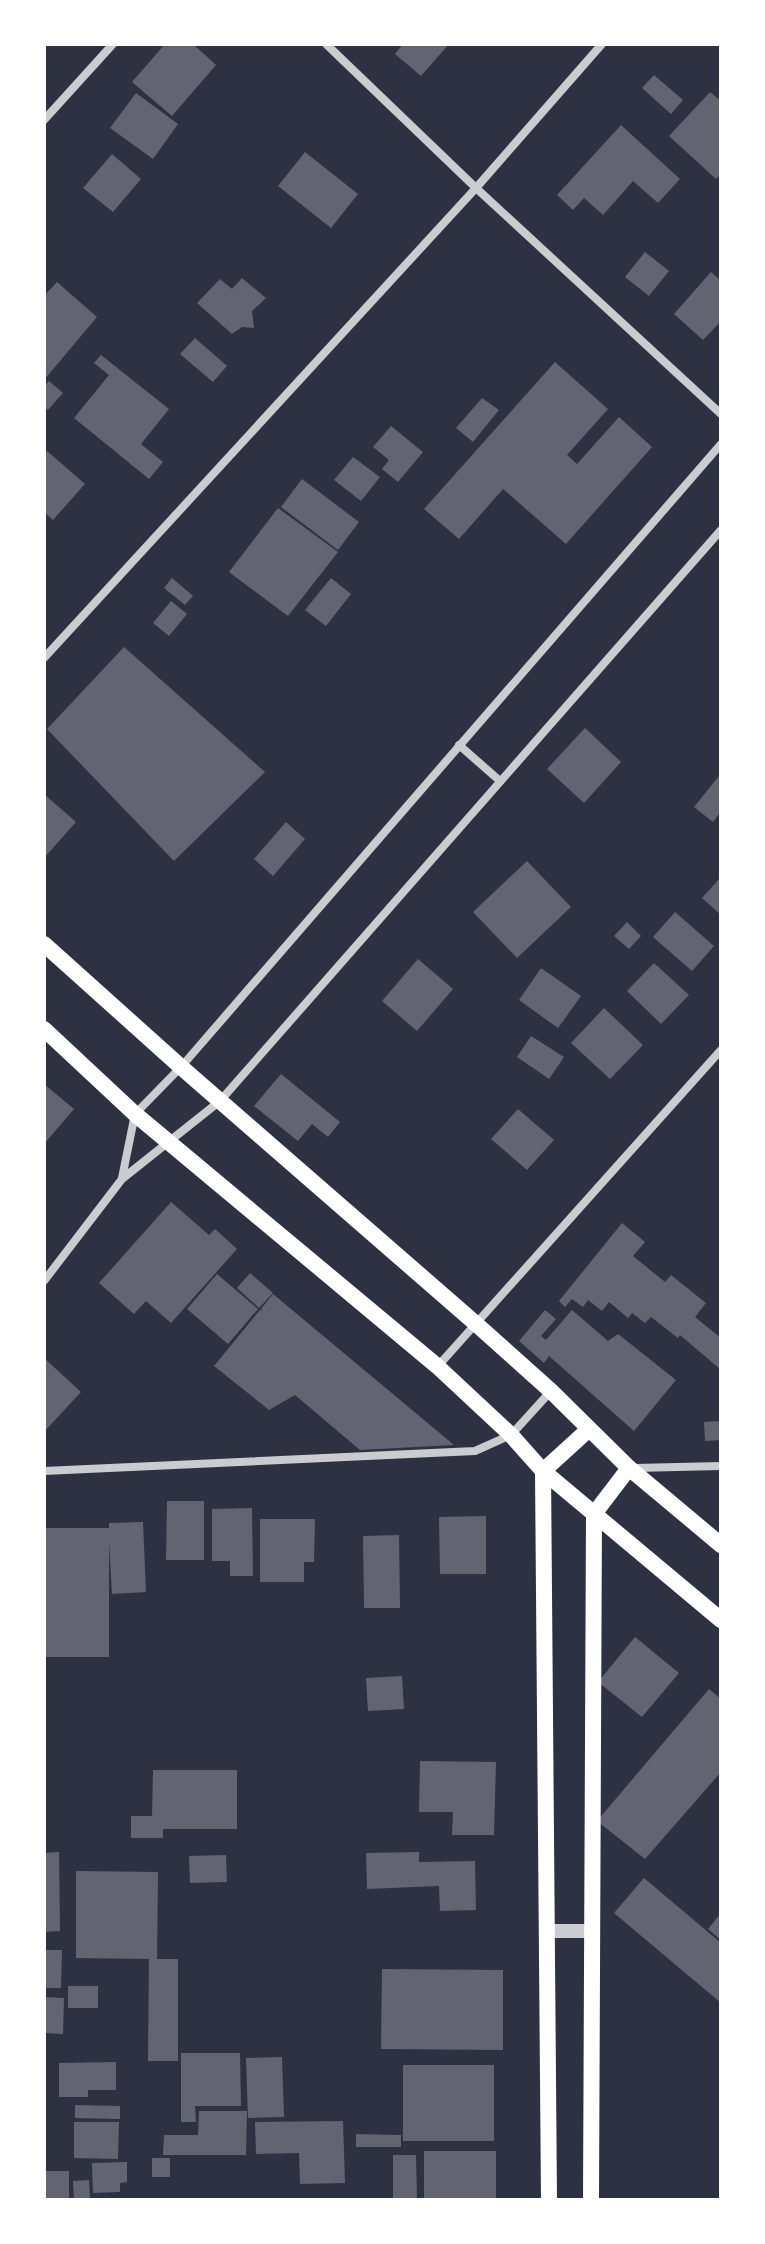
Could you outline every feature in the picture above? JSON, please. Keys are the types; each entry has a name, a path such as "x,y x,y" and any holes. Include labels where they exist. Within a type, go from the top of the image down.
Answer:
{"main road":[{"path":"44,944 551,1391 629,1468 721,1545"},
{"path":"44,1029 135,1114 437,1366 511,1435 543,1471 721,1620"},
{"path":"549,2200 543,1471 588,1430"},
{"path":"591,2200 594,1514 629,1468"}],"street":[{"path":"44,120 113,44"},
{"path":"326,44 476,188 721,414"},
{"path":"44,658 476,188 602,44"},
{"path":"122,1179 135,1114 181,1067 721,444"},
{"path":"44,1281 122,1179 220,1101 721,530"},
{"path":"459,745 500,781"},
{"path":"437,1366 721,1050"},
{"path":"44,1471 475,1451 511,1435 551,1391"},
{"path":"629,1468 721,1466"},
{"path":"546,1931 592,1931"}],"building":[{"path":"165,44 193,44 216,65 172,116 132,82"},
{"path":"403,44 449,44 421,76 395,54"},
{"path":"654,75 683,100 671,114 642,88"},
{"path":"710,92 721,101 721,174 716,179 669,136"},
{"path":"136,93 178,124 153,159 110,128"},
{"path":"621,125 680,179 658,203 633,181 603,215 584,198 573,210 557,195"},
{"path":"305,152 358,194 331,228 278,186"},
{"path":"112,154 141,179 113,212 83,188"},
{"path":"645,252 669,271 649,296 625,277"},
{"path":"711,272 721,281 721,321 703,340 674,314"},
{"path":"242,278 266,298 252,311 254,328 242,327 232,334 197,303 220,279 232,289"},
{"path":"57,282 97,317 44,380 44,296"},
{"path":"195,338 227,366 213,382 180,354"},
{"path":"101,355 169,409 141,444 163,462 149,479 74,418 109,375 94,363"},
{"path":"555,362 608,409 567,455 577,464 619,417 652,447 566,544 503,489 459,539 424,509"},
{"path":"49,381 63,393 48,410 44,407 44,386"},
{"path":"482,398 499,410 473,442 456,428"},
{"path":"391,426 423,452 398,482 382,469 389,460 373,447"},
{"path":"47,451 85,484 53,520 44,512 44,454"},
{"path":"353,457 380,477 361,501 334,480"},
{"path":"302,479 359,522 338,550 281,507"},
{"path":"278,508 338,552 288,616 229,572"},
{"path":"172,578 193,596 185,605 164,588"},
{"path":"331,578 351,594 326,626 305,610"},
{"path":"171,601 187,614 169,636 153,623"},
{"path":"124,647 265,772 174,861 47,729"},
{"path":"585,728 621,762 584,803 547,769"},
{"path":"719,776 721,811 713,822 694,807"},
{"path":"44,794 76,822 44,858"},
{"path":"286,822 305,839 273,876 254,859"},
{"path":"527,861 571,907 517,958 473,912"},
{"path":"721,880 721,915 702,898"},
{"path":"675,912 714,946 692,971 653,937"},
{"path":"627,922 641,936 629,949 614,936"},
{"path":"418,959 453,989 417,1031 382,1001"},
{"path":"654,963 689,995 661,1024 627,991"},
{"path":"541,968 581,996 558,1028 519,1000"},
{"path":"604,1008 643,1045 610,1079 571,1043"},
{"path":"531,1036 564,1057 549,1079 517,1057"},
{"path":"281,1074 340,1122 328,1137 312,1124 298,1141 254,1106"},
{"path":"44,1084 74,1109 44,1144"},
{"path":"518,1109 554,1140 527,1170 491,1139"},
{"path":"171,1202 209,1235 215,1229 237,1249 171,1323 146,1301 134,1314 99,1283"},
{"path":"622,1223 645,1242 633,1256 665,1282 671,1275 706,1303 695,1317 721,1338 721,1370 680,1335 678,1338 651,1317 645,1323 632,1313 628,1318 609,1302 602,1311 588,1300 583,1307 572,1299 565,1307 559,1301"},
{"path":"250,1273 273,1293 259,1308 237,1288"},
{"path":"217,1274 258,1309 228,1344 187,1309"},
{"path":"273,1294 454,1445 360,1450 295,1395 269,1410 214,1366 260,1310 263,1311 261,1309"},
{"path":"545,1310 556,1319 541,1336 546,1340 572,1310 608,1341 618,1334 676,1380 634,1431 549,1356 544,1363 519,1341"},
{"path":"44,1358 81,1392 44,1432"},
{"path":"721,1421 721,1440 705,1441 704,1422"},
{"path":"167,1501 204,1501 204,1560 166,1560"},
{"path":"252,1508 253,1576 230,1576 230,1561 212,1561 212,1509"},
{"path":"486,1516 486,1574 440,1574 439,1517"},
{"path":"260,1519 315,1519 314,1562 304,1562 304,1582 260,1582"},
{"path":"143,1522 146,1592 112,1594 109,1542 109,1657 44,1657 44,1528 109,1528 109,1523"},
{"path":"399,1535 400,1608 364,1608 363,1536"},
{"path":"635,1637 679,1673 642,1717 598,1682"},
{"path":"402,1676 404,1709 368,1711 366,1678"},
{"path":"709,1689 721,1699 721,1772 645,1859 597,1821"},
{"path":"420,1761 496,1762 494,1835 452,1835 453,1812 419,1812"},
{"path":"153,1770 237,1770 237,1829 163,1829 163,1838 131,1838 131,1816 152,1816"},
{"path":"59,1852 60,1931 44,1932 44,1853"},
{"path":"419,1852 419,1862 475,1861 476,1910 440,1911 439,1886 367,1889 366,1853"},
{"path":"226,1855 227,1882 190,1883 189,1856"},
{"path":"76,1871 158,1872 157,1959 178,1959 178,2061 148,2061 149,1959 76,1958"},
{"path":"644,1878 721,1943 721,2003 614,1913"},
{"path":"721,1913 721,1940 708,1929"},
{"path":"44,1950 62,1950 61,1988 44,1988"},
{"path":"382,1969 503,1970 503,2050 381,2049"},
{"path":"68,1986 98,1986 98,2008 68,2008"},
{"path":"44,1997 64,1998 63,2034 44,2033"},
{"path":"181,2053 240,2053 241,2106 195,2106 196,2122 181,2122"},
{"path":"282,2057 284,2117 248,2118 246,2058"},
{"path":"116,2062 116,2090 88,2090 88,2097 59,2097 59,2063"},
{"path":"403,2065 494,2065 494,2141 403,2141"},
{"path":"75,2105 120,2106 120,2119 75,2118"},
{"path":"199,2111 247,2111 246,2155 163,2155 164,2135 198,2135"},
{"path":"343,2121 345,2183 300,2184 299,2153 256,2154 255,2122"},
{"path":"74,2122 119,2122 118,2159 74,2158"},
{"path":"356,2134 401,2135 401,2147 356,2147"},
{"path":"424,2151 496,2151 496,2200 424,2200"},
{"path":"393,2155 416,2155 417,2200 393,2200"},
{"path":"152,2158 170,2158 170,2177 152,2177"},
{"path":"127,2162 127,2182 120,2183 120,2192 93,2193 92,2163"},
{"path":"44,2171 69,2171 69,2200 44,2200"},
{"path":"89,2180 90,2200 74,2200 73,2181"}]}
